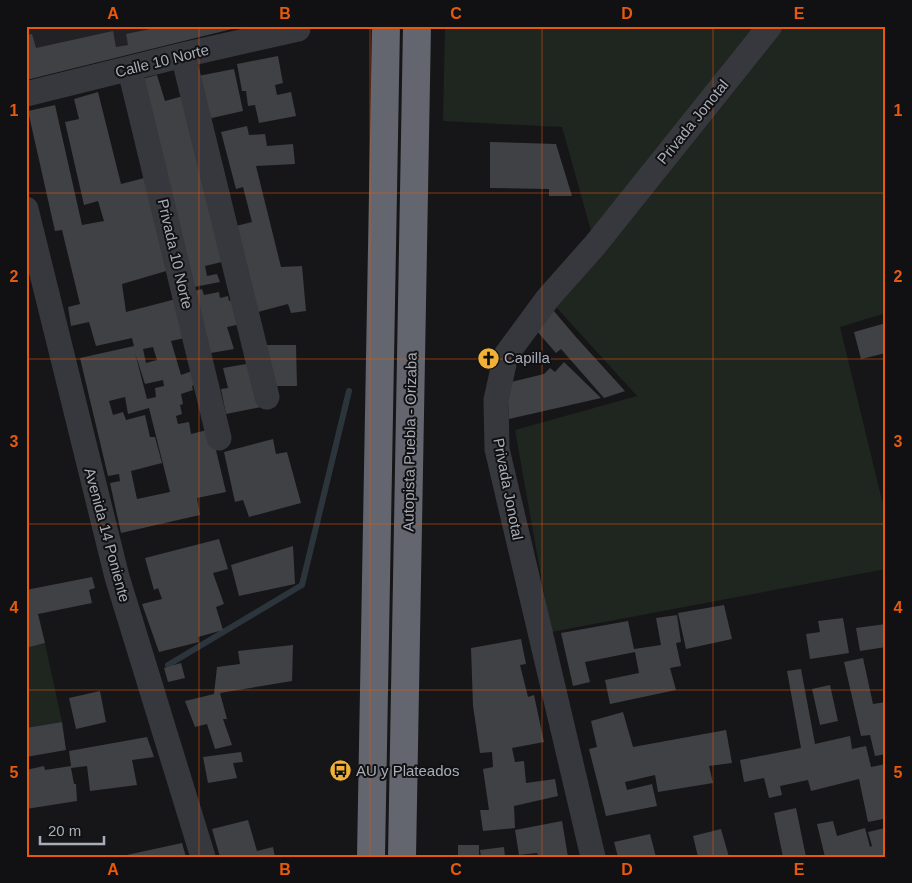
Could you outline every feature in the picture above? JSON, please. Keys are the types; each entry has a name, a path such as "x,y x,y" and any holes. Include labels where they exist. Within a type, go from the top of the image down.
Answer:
{"highway":[{"path":"371,857 386,26"},
{"name":"Autopista Puebla - Orizaba","path":"402,857 417,26"}],"street":[{"name":"Privada Jonotal","path":"593,857 497,450 496,400 506,355 522,333 548,298 595,246 770,26"},
{"name":"Calle 10 Norte","path":"26,94 298,29"},
{"path":"183,55 267,398"},
{"name":"Privada 10 Norte","path":"130,70 219,438"},
{"name":"Avenida 14 Poniente","path":"26,209 117,577 203,857"}],"shaded area":[{"path":"26,26 243,26 26,80"},
{"path":"445,26 886,26 886,313 840,327 886,517 886,569 551,632 515,430 637,396 548,298 595,245 562,127 443,121"},
{"path":"45,643 62,722 26,728 26,648"}],"building":[{"path":"164,26 232,26 232,29 26,80 26,35 32,34 36,48 113,31 116,47 128,45 126,34"},
{"path":"278,56 283,83 275,85 277,95 291,92 296,116 259,123 255,105 248,106 246,91 242,91 237,64"},
{"path":"234,69 243,111 203,120 193,77"},
{"path":"157,75 165,101 187,95 226,261 205,266 207,276 217,274 220,282 189,288 138,80"},
{"path":"98,92 121,184 148,177 173,269 122,284 126,312 176,299 185,338 171,341 181,375 192,371 196,384 192,386 193,390 181,394 183,404 180,405 182,414 176,416 178,424 189,422 191,434 211,429 226,492 197,498 200,515 121,533 110,483 120,481 119,474 108,476 80,358 134,346 132,338 96,346 89,322 71,326 68,307 80,304 62,230 55,231 28,111 55,105 82,225 104,221 98,201 84,205 65,122 79,119 74,99","holes":["153,347 157,360 146,363 143,349","135,353 145,384 163,380 164,386 155,388 156,397 147,399","125,397 128,414 149,408 170,492 137,499 131,471 162,463 155,437 150,437 145,415 126,420 123,412 113,415 109,401"]},
{"path":"247,126 249,135 265,134 267,146 293,144 295,164 256,166 281,267 302,266 306,311 291,313 288,304 250,314 236,226 252,222 243,187 236,189 221,132"},
{"path":"490,142 556,144 572,196 549,196 549,189 490,188"},
{"path":"202,289 204,295 219,292 220,298 228,296 229,301 235,299 241,324 227,327 234,349 205,354 190,292"},
{"path":"553,310 625,391 604,398 561,349 556,353 535,329"},
{"path":"886,323 886,353 861,359 854,332"},
{"path":"266,345 296,345 297,386 268,386"},
{"path":"564,362 601,398 509,419 507,383 544,374 550,368 555,372"},
{"path":"252,363 261,407 226,414 221,389 228,388 223,368"},
{"path":"273,439 276,454 287,452 301,503 249,517 243,500 235,502 224,452"},
{"path":"219,539 228,569 213,573 224,604 216,607 223,630 198,637 199,642 159,652 142,604 162,599 158,588 154,590 145,558"},
{"path":"293,546 295,584 239,596 231,565"},
{"path":"92,577 95,588 89,590 92,603 38,614 45,643 26,648 26,590"},
{"path":"724,605 732,639 686,649 678,613"},
{"path":"677,615 681,642 676,643 681,666 670,668 676,690 610,704 605,680 639,673 635,652 585,662 590,682 573,686 561,633 628,621 634,649 661,645 656,618"},
{"path":"843,618 849,653 810,659 806,634 820,632 818,621"},
{"path":"886,624 886,647 860,651 856,628"},
{"path":"521,639 526,664 520,665 528,697 534,695 544,742 512,748 515,762 524,761 526,783 555,779 558,796 514,806 515,828 483,831 480,810 489,810 483,769 493,767 492,752 480,753 473,706 471,648"},
{"path":"293,645 292,681 220,693 227,719 223,719 232,745 215,749 207,724 195,727 185,701 214,694 217,667 240,664 238,651"},
{"path":"863,658 873,704 886,702 886,754 875,756 870,735 861,736 844,662"},
{"path":"181,663 185,678 168,682 164,668"},
{"path":"801,669 815,744 850,736 852,749 866,746 871,767 886,764 886,821 883,819 868,822 859,779 811,791 808,780 780,786 782,795 769,798 764,778 744,782 740,760 801,748 787,671"},
{"path":"830,685 838,721 820,725 812,689"},
{"path":"100,691 106,722 76,729 69,698"},
{"path":"623,712 633,747 726,730 732,763 709,766 713,783 658,792 655,775 625,782 627,790 652,784 657,806 606,816 589,749 597,747 591,721"},
{"path":"62,722 66,750 26,757 26,728"},
{"path":"147,737 154,757 132,760 137,785 90,791 87,766 71,768 74,784 76,784 77,801 26,809 26,770 44,766 45,770 71,766 69,751"},
{"path":"241,752 243,762 233,763 237,778 208,783 203,757"},
{"path":"796,808 806,857 783,857 774,813"},
{"path":"248,820 257,851 273,847 275,857 220,857 212,829"},
{"path":"562,821 568,857 539,857 537,853 519,855 515,830"},
{"path":"833,821 837,836 865,828 870,847 872,846 868,832 885,828 886,857 825,857 817,824"},
{"path":"721,829 729,857 698,857 693,836"},
{"path":"650,834 656,857 618,857 614,842"},
{"path":"182,843 186,857 122,857 122,856"},
{"path":"458,845 479,845 479,857 458,857"},
{"path":"504,847 505,857 481,857 480,850"}],"waterway":[{"path":"168,665 302,585 349,391"}],"place":[{"name":"Capilla","path":"488,358"},
{"name":"AU y Plateados","path":"340,771"}]}
